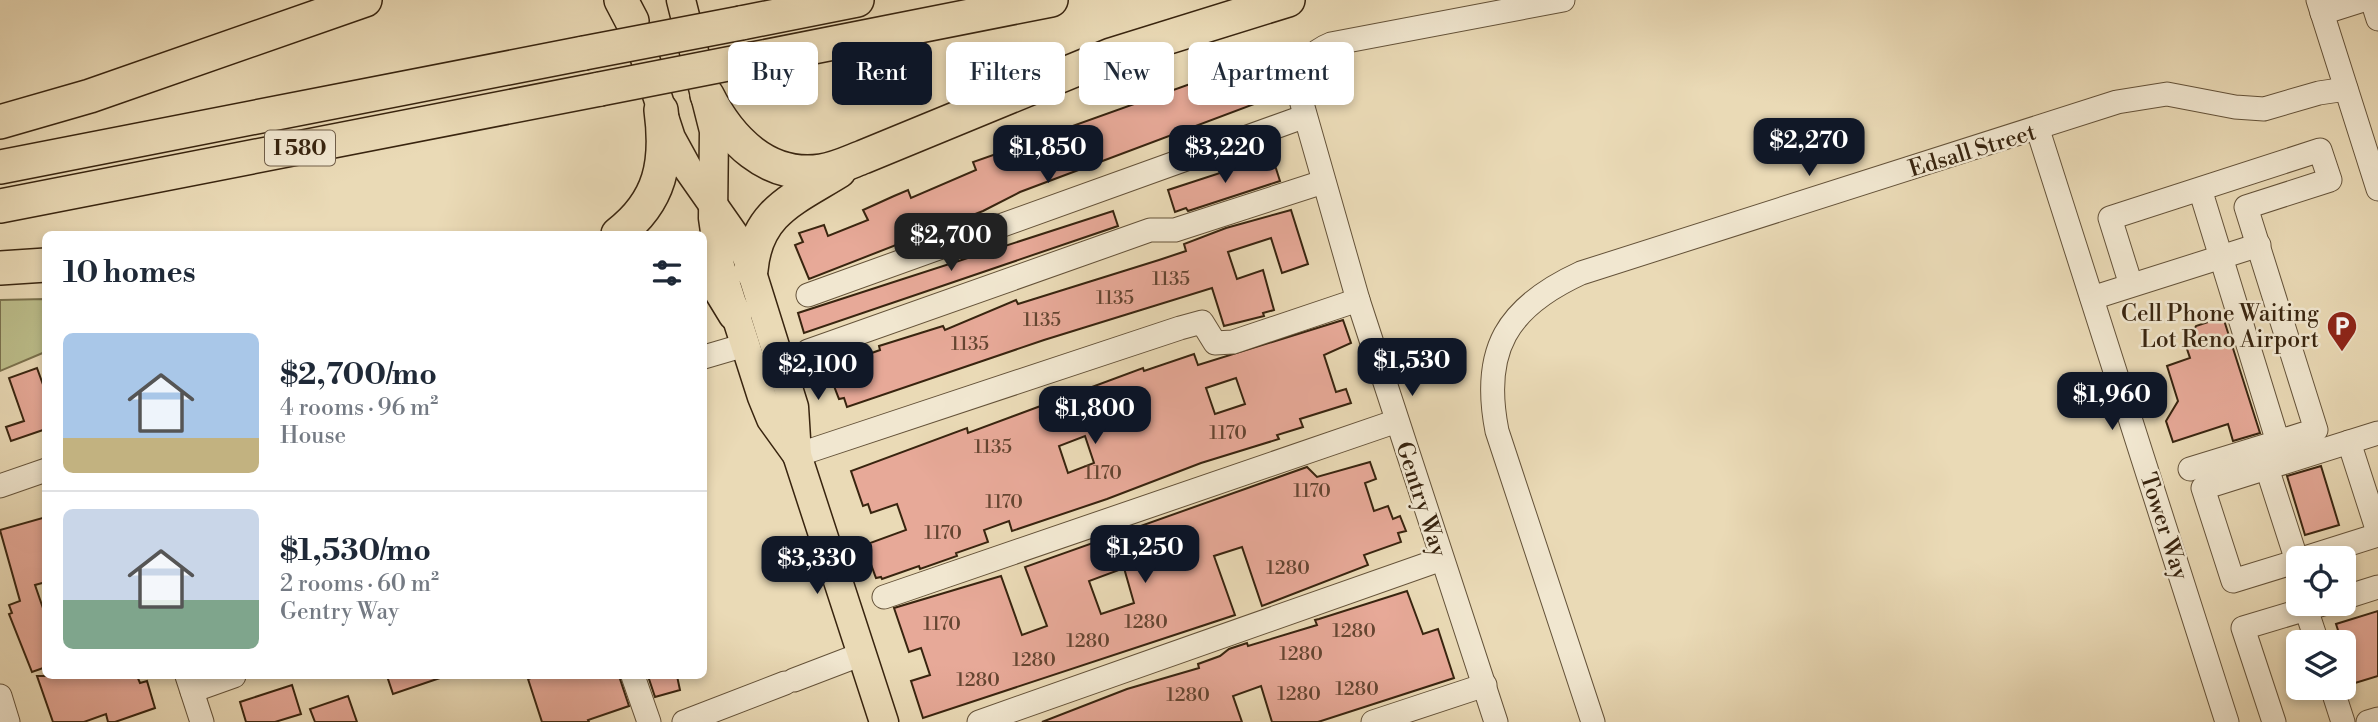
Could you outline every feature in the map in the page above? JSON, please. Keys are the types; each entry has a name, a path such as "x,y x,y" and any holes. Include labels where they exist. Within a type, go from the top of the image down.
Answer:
{"highway":[{"path":"0,122 90,96 365,0"},
{"name":"I 580","path":"0,167 857,0"},
{"name":"I 580","path":"0,206 1051,0"},
{"path":"707,95 732,137 760,159 799,172 822,171 863,157 1111,55 1288,0"},
{"path":"621,231 644,210 657,185 663,154 661,110"},
{"path":"751,270 757,237 775,212 863,157"},
{"path":"0,268 42,265"},
{"path":"707,273 713,278 740,329"}],"main road":[{"path":"681,0 707,95 716,152 714,240 740,329 771,419 797,455"},
{"path":"626,7 661,110 679,153 743,246 794,407 797,455 884,722"}],"street":[{"name":"Gentry Way","path":"1496,722 1358,300 1303,117 1297,86 1300,73 1315,50 1331,44 1563,0"},
{"path":"2363,0 2320,6 2346,89 2371,141 2378,189"},
{"path":"2372,0 2378,19"},
{"name":"Edsall Street","path":"1593,722 1497,431 1490,397 1492,370 1501,340 1517,314 1552,286 1581,273 2142,96 2167,94 2235,107 2264,109 2319,93 2346,89"},
{"path":"808,295 1303,117"},
{"name":"Tower Way","path":"2038,130 2227,722"},
{"path":"2132,285 2110,218 2320,150 2330,180 2246,207 2316,430 2190,469"},
{"path":"808,351 1150,230 1175,230 1323,183"},
{"path":"2200,189 2278,442"},
{"path":"2092,298 2259,245"},
{"path":"797,455 1180,328 1202,322 1215,343 1233,342 1358,300"},
{"path":"707,355 740,329"},
{"path":"884,597 1397,421"},
{"path":"2286,564 2233,581 2203,488 2378,433"},
{"path":"2340,546 2378,533 2349,442"},
{"path":"2267,468 2295,546"},
{"path":"0,486 42,471"},
{"path":"979,722 1442,559"},
{"path":"2356,594 2378,587"},
{"path":"2274,722 2243,628 2286,615"},
{"path":"686,722 862,654"},
{"path":"202,722 189,683 215,679"},
{"path":"634,679 649,722"},
{"path":"1373,722 1485,685"},
{"path":"0,696 8,722"},
{"path":"2336,700 2343,722"},
{"path":"2368,722 2378,719"}],"green space":[{"path":"42,299 42,353 0,371 0,300"}],"building":[{"path":"1188,85 1188,105 1252,105 1020,192 983,211 809,279 795,245 803,242 799,233 824,225 828,236 868,220 863,210 908,190 911,198 976,170 973,162 1042,138 1040,134 1055,128 1056,132 1131,105 1174,105 1174,90"},
{"path":"1272,156 1280,181 1188,211 1186,208 1175,212 1168,190"},
{"path":"1291,210 1308,264 1282,273 1271,238 1228,252 1237,279 1263,270 1274,310 1263,313 1264,316 1224,326 1212,288 1044,340 847,407 844,398 839,399 826,365 840,360 841,364 880,350 879,346 943,326 945,330 1016,300 1018,304 1186,251 1184,244 1226,228"},
{"path":"1113,211 1118,226 804,333 798,313"},
{"path":"2223,317 2260,433 2233,441 2228,424 2173,442 2166,421 2178,401 2167,366 2190,358 2186,346 2196,326"},
{"path":"1343,320 1351,343 1324,355 1336,392 1346,389 1351,403 1300,419 1303,427 1277,435 1279,439 1201,463 1012,531 1009,521 984,530 988,542 956,553 957,556 920,569 919,566 882,579 876,578 865,548 871,546 870,543 906,530 897,504 871,513 868,504 863,506 851,471 967,428 968,433 1143,368 1144,371 1194,354 1198,365","holes":["1236,378 1245,404 1215,414 1206,388","1085,436 1094,463 1068,473 1059,446"]},
{"path":"37,368 42,382 42,430 11,441 6,427 24,421 9,378"},
{"path":"1370,462 1376,479 1365,483 1374,511 1388,506 1393,519 1400,516 1406,531 1398,533 1401,542 1364,555 1368,565 1262,606 1242,547 1214,556 1235,615 923,718 911,681 930,675 921,648 909,652 894,608 1001,576 1022,635 1047,626 1025,567 1307,467 1317,477","holes":["1124,568 1134,603 1101,614 1089,581"]},
{"path":"2321,466 2339,525 2305,535 2287,476"},
{"path":"42,518 42,583 35,585 42,605 42,668 32,672 9,614 12,613 9,605 20,601 0,530"},
{"path":"1407,591 1423,634 1438,629 1454,678 1318,722 1272,722 1261,686 1233,696 1242,722 1042,722 1127,689 1199,668 1198,664 1220,656 1229,649 1247,643 1248,646 1317,625 1315,620"},
{"path":"2378,611 2378,676 2356,683 2356,630 2338,630 2336,624"},
{"path":"37,676 42,676 42,679 138,679 140,683 147,681 155,708 115,722 108,722 106,714 84,722 53,722"},
{"path":"388,679 437,679 393,694"},
{"path":"528,679 620,679 629,706 588,720 589,722 542,722"},
{"path":"649,679 678,679 680,690 655,697"},
{"path":"292,685 301,714 275,722 246,722 240,702"},
{"path":"348,696 357,722 315,722 310,709"}],"place":[{"name":"Cell Phone Waiting Lot Reno Airport","path":"2342,353"}]}
